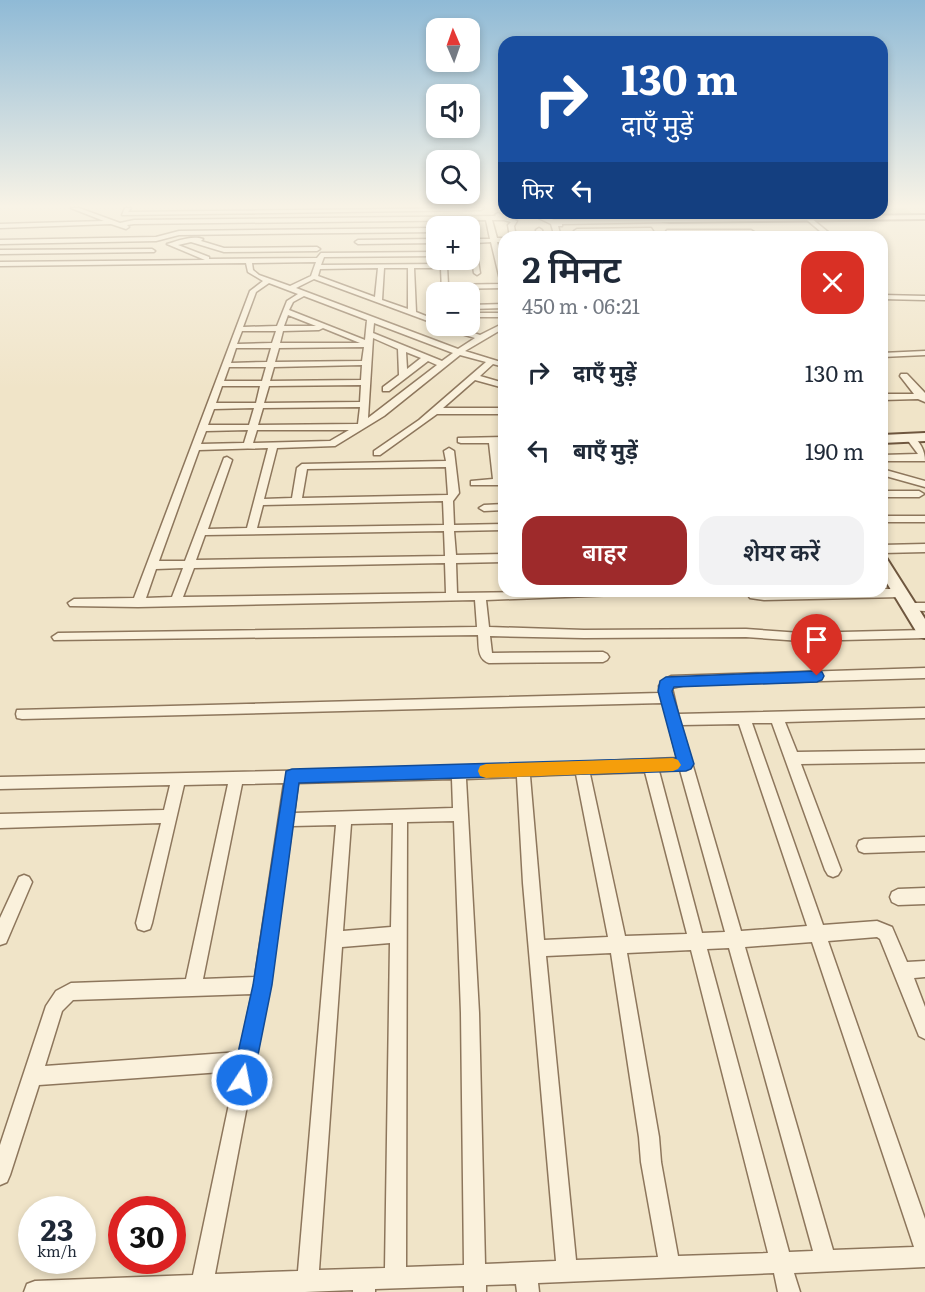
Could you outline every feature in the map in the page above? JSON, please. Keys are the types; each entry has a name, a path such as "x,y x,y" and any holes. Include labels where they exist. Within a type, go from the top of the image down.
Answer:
{"street":[{"path":"251,268 252,272 269,280 319,296 459,352 498,364"},
{"path":"314,278 317,268"},
{"path":"338,289 346,268"},
{"path":"378,301 381,268"},
{"path":"411,268 412,313"},
{"path":"291,288 314,278 338,289 426,318"},
{"path":"138,603 253,291 269,280"},
{"path":"480,287 498,286"},
{"path":"248,446 285,311 290,301 304,293"},
{"path":"888,297 925,298"},
{"path":"480,300 498,299"},
{"path":"480,307 498,306"},
{"path":"285,311 369,341 402,348 444,365"},
{"path":"480,315 498,315"},
{"path":"362,427 371,318"},
{"path":"240,329 328,328"},
{"path":"196,447 332,444 362,427 459,352 498,329"},
{"path":"494,331 498,332"},
{"path":"476,336 482,338"},
{"path":"234,346 369,341"},
{"path":"402,348 403,376"},
{"path":"888,355 925,353"},
{"path":"386,389 427,358"},
{"path":"377,453 435,411 491,362"},
{"path":"226,365 366,363"},
{"path":"904,376 924,398"},
{"path":"475,377 498,384"},
{"path":"220,384 366,382"},
{"path":"888,397 924,398"},
{"path":"212,406 364,404"},
{"path":"435,411 498,411"},
{"path":"204,428 362,427"},
{"path":"888,437 925,437"},
{"path":"910,438 925,458"},
{"path":"461,440 498,440"},
{"path":"493,440 498,466"},
{"path":"251,531 273,446"},
{"path":"297,500 306,446"},
{"path":"259,502 448,499 454,496 449,451"},
{"path":"888,458 925,458"},
{"path":"176,602 227,460"},
{"path":"302,468 450,464"},
{"path":"888,474 925,484"},
{"path":"474,483 498,482"},
{"path":"888,494 919,494"},
{"path":"448,499 452,597"},
{"path":"484,508 498,507"},
{"path":"888,519 925,519"},
{"path":"201,532 498,527"},
{"path":"888,549 925,548"},
{"path":"151,565 498,558"},
{"path":"58,637 483,631 584,634 747,633 801,637 925,633 912,602 888,571"},
{"path":"74,603 498,596"},
{"path":"480,597 486,655 489,658 603,657"},
{"path":"789,597 912,602"},
{"path":"826,1261 673,720 666,686 671,681 925,674"},
{"path":"22,714 667,698"},
{"path":"673,720 925,713"},
{"path":"777,717 833,870"},
{"path":"744,718 925,1249"},
{"path":"793,758 925,756"},
{"path":"0,783 459,773 686,764"},
{"path":"650,765 789,1292"},
{"path":"582,768 618,945 651,1162 670,1267"},
{"path":"523,769 567,1271"},
{"path":"459,773 469,991 474,1283"},
{"path":"210,1287 246,1061 262,985 292,776"},
{"path":"193,988 236,777"},
{"path":"144,923 178,778"},
{"path":"286,820 461,814"},
{"path":"0,821 170,816"},
{"path":"396,1278 400,816"},
{"path":"308,1281 344,818"},
{"path":"864,846 925,844"},
{"path":"0,938 24,882"},
{"path":"898,897 925,896"},
{"path":"537,948 695,942 877,929 885,933 925,1028"},
{"path":"334,940 399,934"},
{"path":"901,971 925,969"},
{"path":"0,1175 55,1006 62,997 70,993 262,985"},
{"path":"33,1076 246,1061"},
{"path":"35,1292 274,1287 308,1281 364,1285 396,1278 474,1283 527,1282 567,1271 925,1257"}],"slow traffic":[{"path":"486,771 673,765"}],"route":[{"path":"242,1080 262,985 292,776 459,773 686,764 665,691 671,681 817,676"}]}
